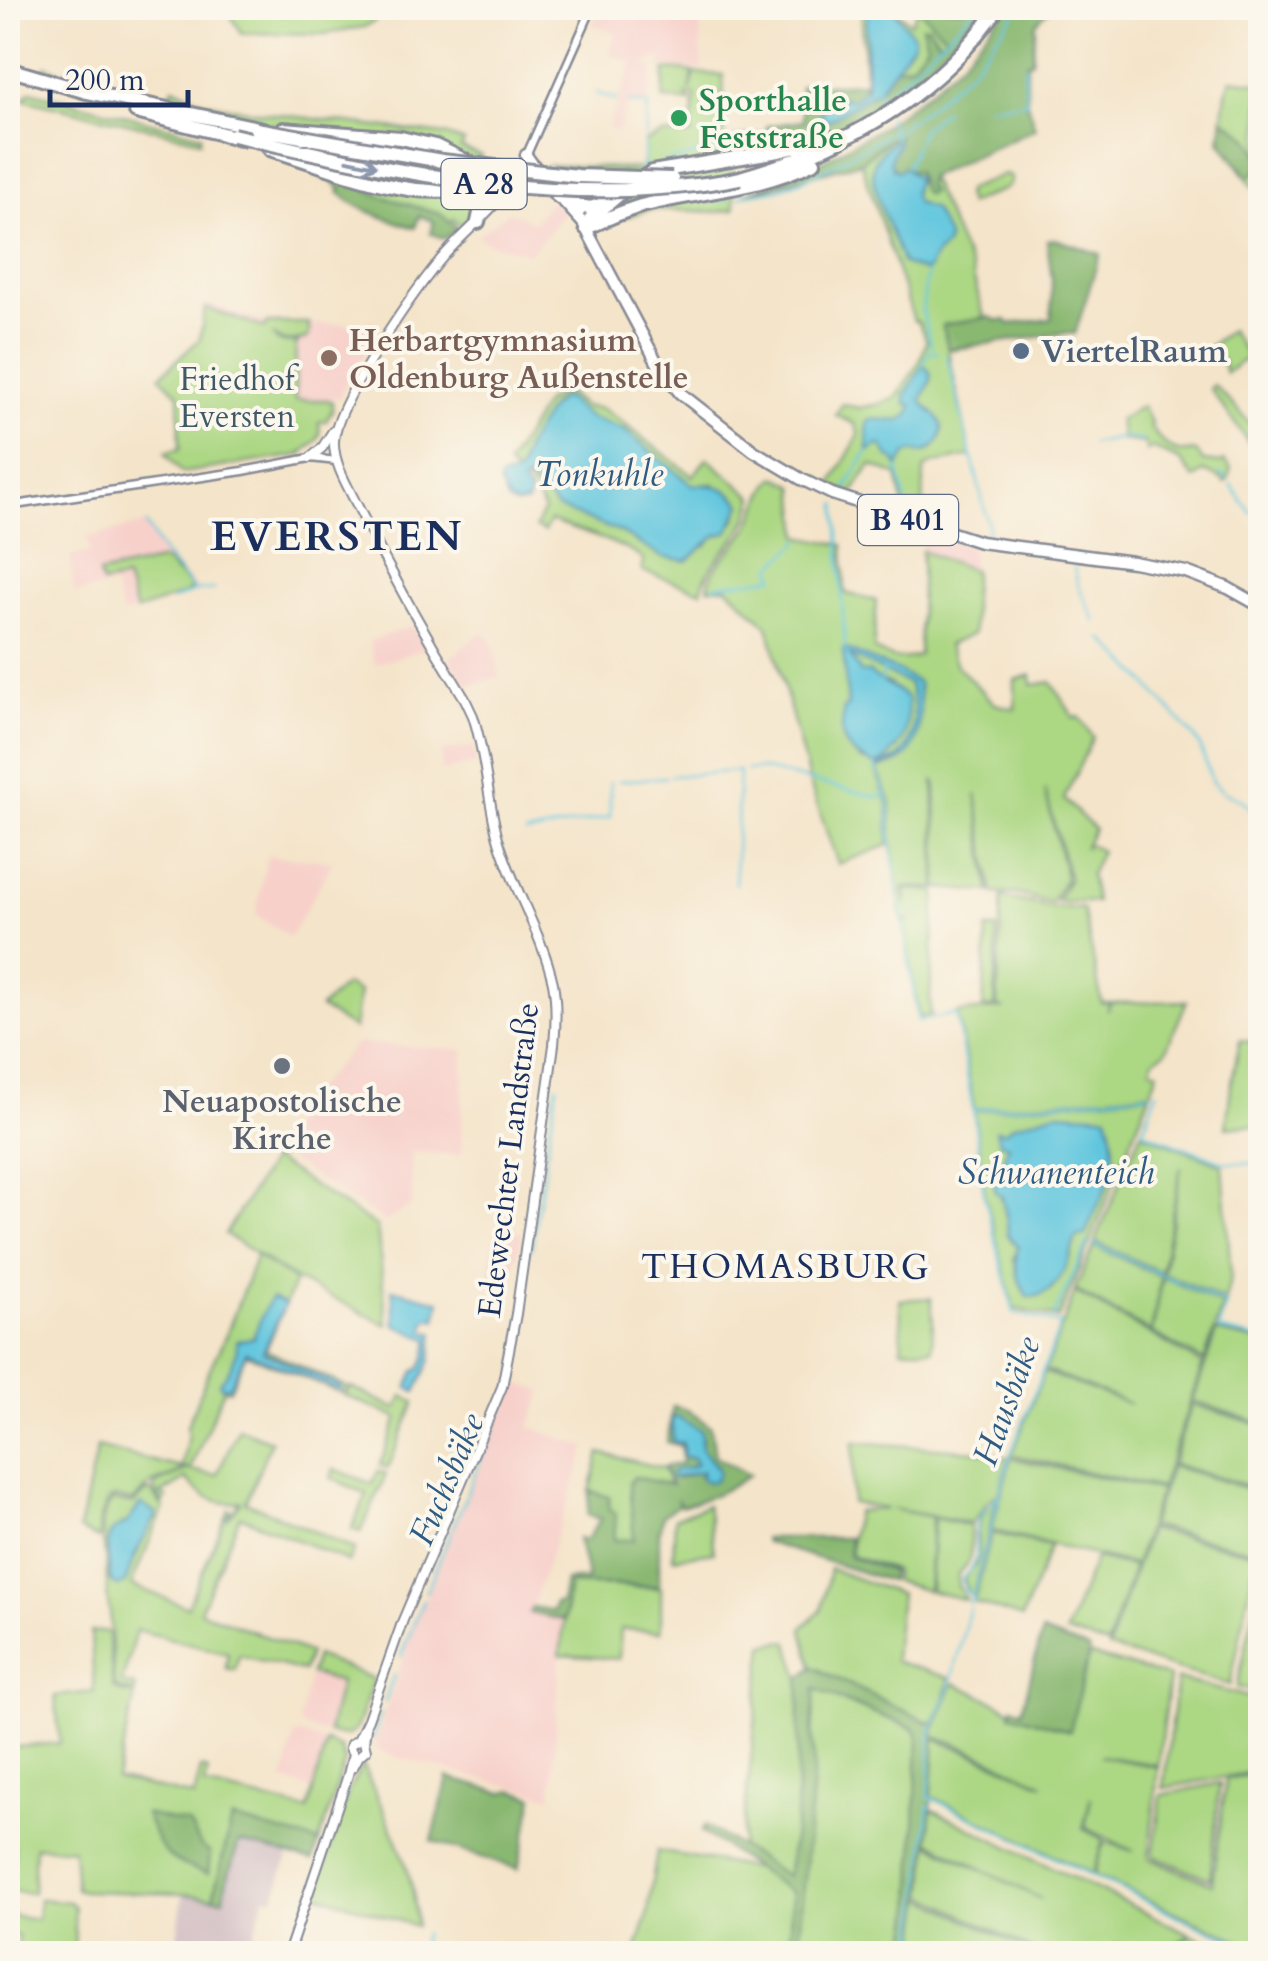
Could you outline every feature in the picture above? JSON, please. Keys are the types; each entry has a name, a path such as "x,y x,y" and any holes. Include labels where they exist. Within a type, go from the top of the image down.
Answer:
{"highway":[{"name":"A 28","path":"10,74 207,124 233,135 433,177 503,186 632,190 684,186 804,158 866,128 947,56 988,8"},
{"name":"A 28","path":"207,124 256,128 442,161 578,176 664,179 734,174 831,138 885,112 952,61 998,8"},
{"path":"256,128 371,134 423,142 485,170 514,178"},
{"path":"233,135 360,178 406,189 468,190 480,195 483,206 478,222"},
{"path":"584,226 635,181 652,172 734,174"},
{"path":"584,226 734,174"},
{"path":"437,191 471,180 514,178"},
{"path":"578,206 591,208 613,200"}],"main road":[{"path":"315,458 368,366 428,275 478,222 514,178 526,156 553,182"},
{"path":"514,178 553,182"},
{"path":"514,178 554,193 584,226"},
{"name":"B 401","path":"553,182 578,206 584,226 674,387 754,451 791,474 854,502 970,539 1173,569 1219,584 1260,606"},
{"name":"Edewechter Landstraße","path":"288,1954 356,1756 351,1744 361,1741 403,1620 505,1376 550,1076 556,1006 546,958 498,835 477,730 468,705 378,546 337,461 336,427"},
{"path":"323,446 334,447"}],"street":[{"path":"526,156 592,8"},
{"path":"315,458 334,447"},
{"path":"8,506 315,458 337,461"}],"shaded area":[{"path":"599,8 624,8 652,15 655,8 699,8 702,69 662,67 662,58 644,65 653,68 648,106 629,103 618,132 608,128 633,62 609,54 616,32 592,25"},
{"path":"551,200 566,212 528,255 492,245 477,236 507,212 533,223"},
{"name":"Herbartgymnasium Oldenburg Außenstelle","path":"206,303 267,323 346,324 362,331 369,320 381,328 339,399 294,400 262,345 265,328 205,308"},
{"path":"145,524 165,556 199,591 122,615 114,585 74,594 70,556 90,552 87,537"},
{"path":"923,532 970,547 973,570 922,551"},
{"path":"413,626 425,649 375,664 369,641"},
{"path":"482,632 492,639 500,677 466,686 449,658"},
{"path":"474,746 477,764 442,771 441,752"},
{"path":"267,856 333,861 290,937 256,915"},
{"path":"357,1043 464,1050 461,1155 412,1152 412,1206 385,1222 276,1152 311,1093"},
{"path":"498,1228 523,1233 511,1280 489,1274"},
{"path":"515,1383 543,1391 530,1427 587,1447 530,1613 565,1621 552,1797 400,1758 377,1750 375,1744 413,1628"},
{"path":"310,1674 340,1682 328,1733 305,1728 299,1722"},
{"path":"297,1734 326,1742 314,1790 283,1781"},
{"path":"238,1842 289,1855 274,1898 265,1896 249,1953 176,1944 183,1894 224,1899"}],"green space":[{"path":"226,8 384,8 375,21 364,27 324,34 242,33"},
{"path":"861,8 899,8 897,11 911,23 918,8 946,37 940,42 928,26 923,27 928,44 912,64 896,67 878,90 825,119 820,111 833,97 866,90"},
{"path":"918,8 982,8 929,64 864,115 819,136 735,155 735,138 767,133 767,126 803,121 800,86 864,83 866,90 852,100 833,97 820,111 829,120 878,90 896,67 912,64 927,44 922,26 928,26 940,42 946,37"},
{"path":"1006,8 1050,8 1036,24 1032,61 1027,62 1027,103 1035,128 929,177 927,186 931,192 927,195 916,171 894,170 890,160 898,136 861,162 742,195 808,169 882,127 962,61"},
{"path":"46,66 80,80 168,99 173,87 204,102 250,111 445,135 464,142 461,148 481,156 477,164 435,146 258,123 39,74"},
{"path":"665,71 693,72 690,91 695,73 723,75 722,140 730,141 735,209 651,209 600,225 585,200 562,179 640,174 549,165 642,169 645,142 663,134 691,136 695,95 686,94 691,102 663,99"},
{"path":"1231,79 1260,83 1260,196 1220,141"},
{"path":"30,91 201,135 200,140 24,99"},
{"path":"1223,119 1244,133 1257,151 1260,168 1248,178 1221,140"},
{"path":"899,136 902,170 907,167 916,171 927,185 929,177 971,268 987,328 983,345 948,350 971,456 924,469 923,517 904,511 897,475 871,465 852,494 831,485 859,435 855,424 836,415 842,404 859,408 896,398 920,361 927,341 914,321 861,162"},
{"path":"315,168 351,180 380,196 440,214 456,230 444,239 431,233 434,221 419,216 415,228 375,214 347,199 339,192 341,189"},
{"path":"1005,174 1011,177 1007,188 968,204 968,189"},
{"path":"351,180 471,193 481,202 461,225 454,219 448,222 440,214 380,196"},
{"path":"1055,239 1100,254 1075,334 948,349 942,325 989,317 1010,324 1051,319 1047,240"},
{"name":"Friedhof Eversten","path":"205,308 265,328 267,323 309,323 309,336 301,340 285,341 272,335 279,342 298,343 295,400 332,402 326,421 319,422 316,441 300,455 182,473 165,452 180,449 179,394 160,376 200,339"},
{"path":"1230,330 1248,357 1226,373 1210,346"},
{"path":"1214,385 1260,434 1258,455 1210,389"},
{"path":"566,392 583,406 602,409 618,419 693,476 707,458 754,497 744,525 712,566 701,591 642,571 643,559 610,542 550,521 544,532 535,528 544,510 525,481 528,479 557,508 620,532 662,557 706,546 715,536 728,532 738,515 714,484 693,485 624,430 588,417 566,398 552,404 516,474 507,465 546,401"},
{"path":"1142,406 1150,426 1163,442 1177,451 1196,452 1203,461 1224,461 1231,469 1228,480 1224,483 1204,471 1194,479 1181,461 1152,448 1147,451 1145,443 1122,440 1119,420"},
{"path":"779,478 795,486 800,536 843,545 845,593 876,601 874,649 896,658 919,655 922,551 973,570 973,634 948,645 956,665 995,704 1015,709 1015,680 1031,675 1032,685 1051,682 1074,718 1079,717 1093,737 1064,799 1094,829 1084,848 1087,844 1101,851 1090,875 1096,902 1056,902 1069,878 1045,790 1066,878 1051,903 1017,894 993,893 976,794 990,892 938,888 934,781 936,888 903,887 906,904 905,889 936,891 931,1015 919,1018 903,923 908,919 902,920 891,838 891,803 878,770 888,804 889,845 838,864 811,787 768,626 727,587 708,588 719,564 748,528 770,484","holes":["844,649 918,683 917,730 905,757 877,767 898,758 906,749 914,721 912,693 909,684 849,654 861,673 891,684 898,747 878,762 861,760 850,750 842,728 848,705"]},
{"path":"163,560 191,586 188,593 136,611 126,579 102,584 99,574"},
{"path":"1002,897 1083,909 1102,1003 1109,1003 1108,1011 1110,1003 1187,1001 1165,1052 1153,1060 1151,1068 1158,1071 1151,1092 974,1109 957,1013 1004,1008 997,1007"},
{"path":"987,929 997,929 995,1007 983,1008"},
{"path":"345,985 359,992 354,1029 320,1008"},
{"path":"1240,1040 1260,1044 1260,1126 1226,1127"},
{"path":"1150,1094 1059,1318 1014,1309 985,1195 974,1111","holes":["1008,1144 1113,1150 1114,1163 1085,1234 1076,1236 1070,1257 1018,1272 1014,1260 1018,1247 1007,1234 1006,1215 995,1181"]},
{"path":"1141,1132 1223,1165 1231,1276 1225,1300 1163,1273 1181,1167 1161,1272 1095,1242"},
{"path":"272,1159 377,1227 387,1325 296,1280 225,1234"},
{"path":"1094,1246 1161,1277 1151,1332 1075,1290"},
{"path":"256,1256 295,1281 266,1350 347,1387 343,1394 246,1354 230,1390 224,1389 190,1470 217,1475 238,1428 271,1441 246,1502 355,1549 349,1562 240,1516 200,1611 309,1653 303,1671 239,1655 235,1670 226,1668 228,1653 136,1630 122,1683 136,1687 135,1692 120,1690 114,1684 104,1514 113,1500 133,1504 147,1491 152,1492 164,1508 131,1585 187,1607 229,1510 232,1511 227,1520 242,1501 211,1499 186,1479 161,1494 167,1497 163,1504 153,1487 187,1469 182,1467 187,1426","holes":["155,1513 134,1560 110,1579 109,1537 126,1522"]},
{"path":"1163,1277 1223,1305 1204,1361 1152,1333"},
{"path":"1075,1292 1203,1364 1161,1488 1012,1455 1044,1372 1130,1404 1045,1370"},
{"path":"931,1298 932,1349 902,1349 900,1300"},
{"path":"1216,1332 1260,1342 1260,1423 1193,1401"},
{"path":"350,1387 397,1409 403,1396 415,1402 388,1468 380,1465 398,1418 346,1396"},
{"path":"1192,1404 1260,1425 1260,1489 1172,1464"},
{"path":"673,1406 687,1410 711,1427 715,1456 749,1475 700,1500 681,1506 677,1499 679,1505 663,1515 659,1586 569,1584 564,1620 530,1613 532,1607 553,1611 555,1603 561,1603 565,1581 588,1579 578,1538 586,1540 601,1519 588,1515 590,1491 609,1497 609,1509 616,1514 614,1540 634,1540 629,1483 634,1477 671,1485 664,1467 682,1463 681,1446 667,1442","holes":["679,1417 703,1438 700,1446 715,1464 700,1476 702,1471 675,1479 696,1464 694,1459 685,1457 684,1443 673,1440 672,1420"]},
{"path":"854,1442 977,1451 1008,1458 999,1494 989,1500 972,1523 892,1509 932,1517 928,1591 894,1581 894,1570 851,1556 857,1511 887,1509 852,1503"},
{"path":"97,1447 182,1468 177,1474 152,1483 133,1501 115,1497 108,1500 100,1520 99,1539 79,1530"},
{"path":"600,1453 663,1468 670,1485 634,1477 634,1540 614,1540 616,1515 609,1509 609,1497 590,1491"},
{"path":"1011,1458 1160,1490 1135,1565 992,1530"},
{"path":"1171,1466 1260,1492 1259,1552 1150,1526"},
{"path":"334,1469 372,1484 378,1471 386,1474 361,1532 352,1529 367,1494 331,1478"},
{"path":"997,1497 972,1597 964,1578 978,1556 981,1517"},
{"path":"707,1505 714,1552 673,1558 675,1518"},
{"path":"934,1518 971,1526 970,1556 958,1573 958,1586 967,1600 930,1591"},
{"path":"1149,1529 1257,1554 1230,1685 1108,1648"},
{"path":"992,1533 1050,1546 1022,1618 974,1602"},
{"path":"764,1538 849,1538 850,1557 891,1571 890,1581 765,1542"},
{"path":"1095,1558 1134,1567 1107,1645 1066,1633"},
{"path":"830,1569 900,1594 894,1661 950,1678 932,1724 813,1667 802,1628 821,1611"},
{"path":"1260,1582 1260,1692 1237,1687"},
{"path":"569,1584 661,1588 661,1632 621,1629 619,1659 560,1655"},
{"path":"106,1631 113,1687 135,1695 116,1779 194,1797 201,1768 208,1770 205,1786 308,1810 326,1742 340,1748 345,1761 319,1842 232,1820 213,1898 76,1889 73,1849 35,1846 33,1893 8,1891 8,1860 14,1860 14,1845 8,1844 8,1748 60,1743 55,1696 94,1692 91,1632"},
{"path":"1042,1632 1090,1650 1070,1731 1011,1714 1013,1707 1022,1711"},
{"path":"788,1641 800,1678 796,1821 787,1876 741,1848 764,1644"},
{"path":"1089,1655 1169,1677 1158,1765 1100,1756 1158,1767 1149,1858 1212,1884 1226,1779 1260,1773 1260,1949 1094,1875 1104,1841 1133,1851 1085,1827 1091,1797 1083,1829 1103,1839 1093,1874 930,1796 935,1738 1044,1784 934,1737 933,1731 954,1683 1012,1710 1011,1713 1069,1731"},
{"path":"316,1656 374,1679 356,1730 346,1736 328,1733 340,1682 310,1674"},
{"path":"813,1667 932,1724 935,1738 929,1844 916,1953 906,1953 912,1916 918,1737 915,1729 815,1689 814,1767 797,1953 789,1953 792,1893 702,1832 705,1825 787,1876 796,1821 800,1678"},
{"path":"1177,1679 1260,1700 1260,1771 1163,1788"},
{"path":"815,1688 915,1729 918,1737 912,1916 906,1953 797,1954 814,1767"},
{"path":"362,1765 405,1863 416,1926 314,1893 348,1792"},
{"path":"448,1778 534,1797 518,1869 432,1841"},
{"path":"1220,1783 1210,1879 1153,1856 1161,1795"},
{"path":"931,1809 1190,1934 1155,1953 1116,1944 1108,1953 1039,1953 924,1895 929,1844 1041,1899 929,1841"},
{"path":"145,1814 189,1824 201,1846 210,1853 208,1874 167,1854"},
{"path":"232,1819 319,1842 313,1861 239,1842 224,1899 213,1898"},
{"path":"657,1851 758,1869 792,1893 789,1953 635,1954 647,1917"},
{"path":"923,1898 1034,1953 916,1954"},
{"path":"39,1899 69,1902 74,1907 75,1953 16,1953 18,1936 8,1933 8,1915 37,1919"},
{"path":"1192,1935 1241,1953 1168,1953"}],"water":[{"path":"867,8 892,8 914,36 914,42 878,90 829,120 820,111 833,97 852,100 866,89"},
{"path":"896,140 890,160 893,169 907,167 917,178 913,196 917,203 933,209 948,238 927,272 903,264 876,192 875,162"},
{"path":"923,365 931,378 921,400 938,418 942,433 934,447 924,452 912,451 898,468 882,446 868,451 867,424 871,419 899,421 910,414 912,405 906,403 905,395"},
{"name":"Tonkuhle","path":"561,398 588,417 624,430 693,485 714,486 732,494 742,504 728,532 715,536 687,561 662,557 620,532 557,508 528,479 522,484 530,494 527,503 508,502 499,483 501,478 520,470 535,431"},
{"path":"843,650 918,683 917,735 908,753 896,763 877,766 898,758 910,740 914,702 909,684 850,655 861,673 869,672 908,700 906,729 899,745 887,759 875,765 863,759 847,746 842,734 843,710 848,705"},
{"name":"Schwanenteich","path":"1057,1112 1107,1115 1113,1164 1085,1235 1076,1237 1060,1277 1047,1291 1027,1297 1017,1272 1018,1247 1007,1234 1002,1196 995,1192 1008,1145 999,1142 996,1130 1005,1132 1013,1125"},
{"path":"392,1289 440,1301 436,1320 426,1321 424,1330 434,1333 431,1360 416,1392 408,1388 426,1357 430,1340 395,1325"},
{"path":"272,1298 285,1304 263,1352 341,1387 340,1391 246,1352 230,1386 221,1387 219,1383 235,1358 237,1341 253,1338"},
{"path":"676,1416 702,1431 701,1448 719,1470 716,1480 701,1479 702,1471 672,1478 672,1471 696,1464 694,1459 683,1456 683,1443 673,1442 672,1420"},
{"path":"141,1504 156,1516 134,1557 125,1584 118,1586 110,1578 108,1540"}],"waterway":[{"path":"887,91 974,8"},
{"path":"900,128 971,69 1019,8"},
{"path":"1019,102 1026,102 1025,66"},
{"name":"Hausbäke","path":"878,90 885,111"},
{"path":"596,93 617,100"},
{"path":"629,102 648,105 645,139"},
{"path":"989,106 1015,103"},
{"path":"918,141 922,129 945,110"},
{"path":"736,145 802,133 825,118"},
{"name":"Hausbäke","path":"888,118 896,140"},
{"path":"740,198 779,189 819,173 898,129"},
{"path":"645,144 642,169 648,168"},
{"path":"907,167 915,146"},
{"path":"660,164 722,148"},
{"path":"695,201 728,200"},
{"name":"Hausbäke","path":"927,272 922,311 931,345"},
{"name":"Hausbäke","path":"923,365 930,351 937,353"},
{"path":"947,356 988,534"},
{"path":"1091,444 1121,438 1143,441"},
{"name":"Hausbäke","path":"845,490 868,451"},
{"path":"898,468 907,510"},
{"path":"1220,473 1227,479"},
{"path":"1231,485 1251,513"},
{"name":"Hausbäke","path":"837,504 845,649"},
{"path":"146,524 162,552 195,591"},
{"path":"713,586 775,577 772,568 800,540"},
{"path":"1074,567 1096,622"},
{"path":"173,600 214,589"},
{"path":"1102,638 1195,738 1212,782 1249,806 1260,827"},
{"path":"881,681 884,670"},
{"name":"Hausbäke","path":"875,765 889,803 890,837 918,1021 956,1014 984,1195 1014,1313 1061,1324 1009,1459 971,1604"},
{"path":"747,770 762,769 877,797 886,793"},
{"path":"671,776 738,771"},
{"path":"735,884 739,771"},
{"path":"619,781 666,777"},
{"path":"526,834 610,817 610,782"},
{"name":"Fuchsbäke","path":"531,1250 557,1086"},
{"path":"1157,1092 1142,1131 1223,1162 1260,1164"},
{"path":"973,1110 1151,1093"},
{"path":"1054,1316 1088,1242"},
{"path":"1094,1244 1226,1304 1218,1330 1260,1340"},
{"name":"Fuchsbäke","path":"524,1310 528,1280"},
{"name":"Fuchsbäke","path":"515,1370 523,1317"},
{"name":"Fuchsbäke","path":"426,1592 512,1385"},
{"path":"971,1596 962,1579 977,1556 979,1517 998,1496"},
{"name":"Fuchsbäke","path":"401,1656 423,1600"},
{"path":"970,1608 947,1696 931,1730 929,1797 1194,1924 1260,1951"},
{"name":"Fuchsbäke","path":"385,1702 394,1675"},
{"name":"Fuchsbäke","path":"373,1738 381,1714"},
{"name":"Fuchsbäke","path":"292,1954 346,1792"},
{"name":"Hausbäke","path":"914,1954 929,1805"},
{"path":"419,1954 424,1933"}],"place":[{"name":"Sporthalle Feststraße","path":"679,118"},
{"name":"ViertelRaum","path":"1021,351"},
{"name":"Herbartgymnasium Oldenburg Außenstelle","path":"329,358"},
{"name":"Neuapostolische Kirche","path":"282,1066"}],"district":[{"name":"EVERSTEN","path":"337,535"},
{"name":"THOMASBURG","path":"786,1266"}]}
